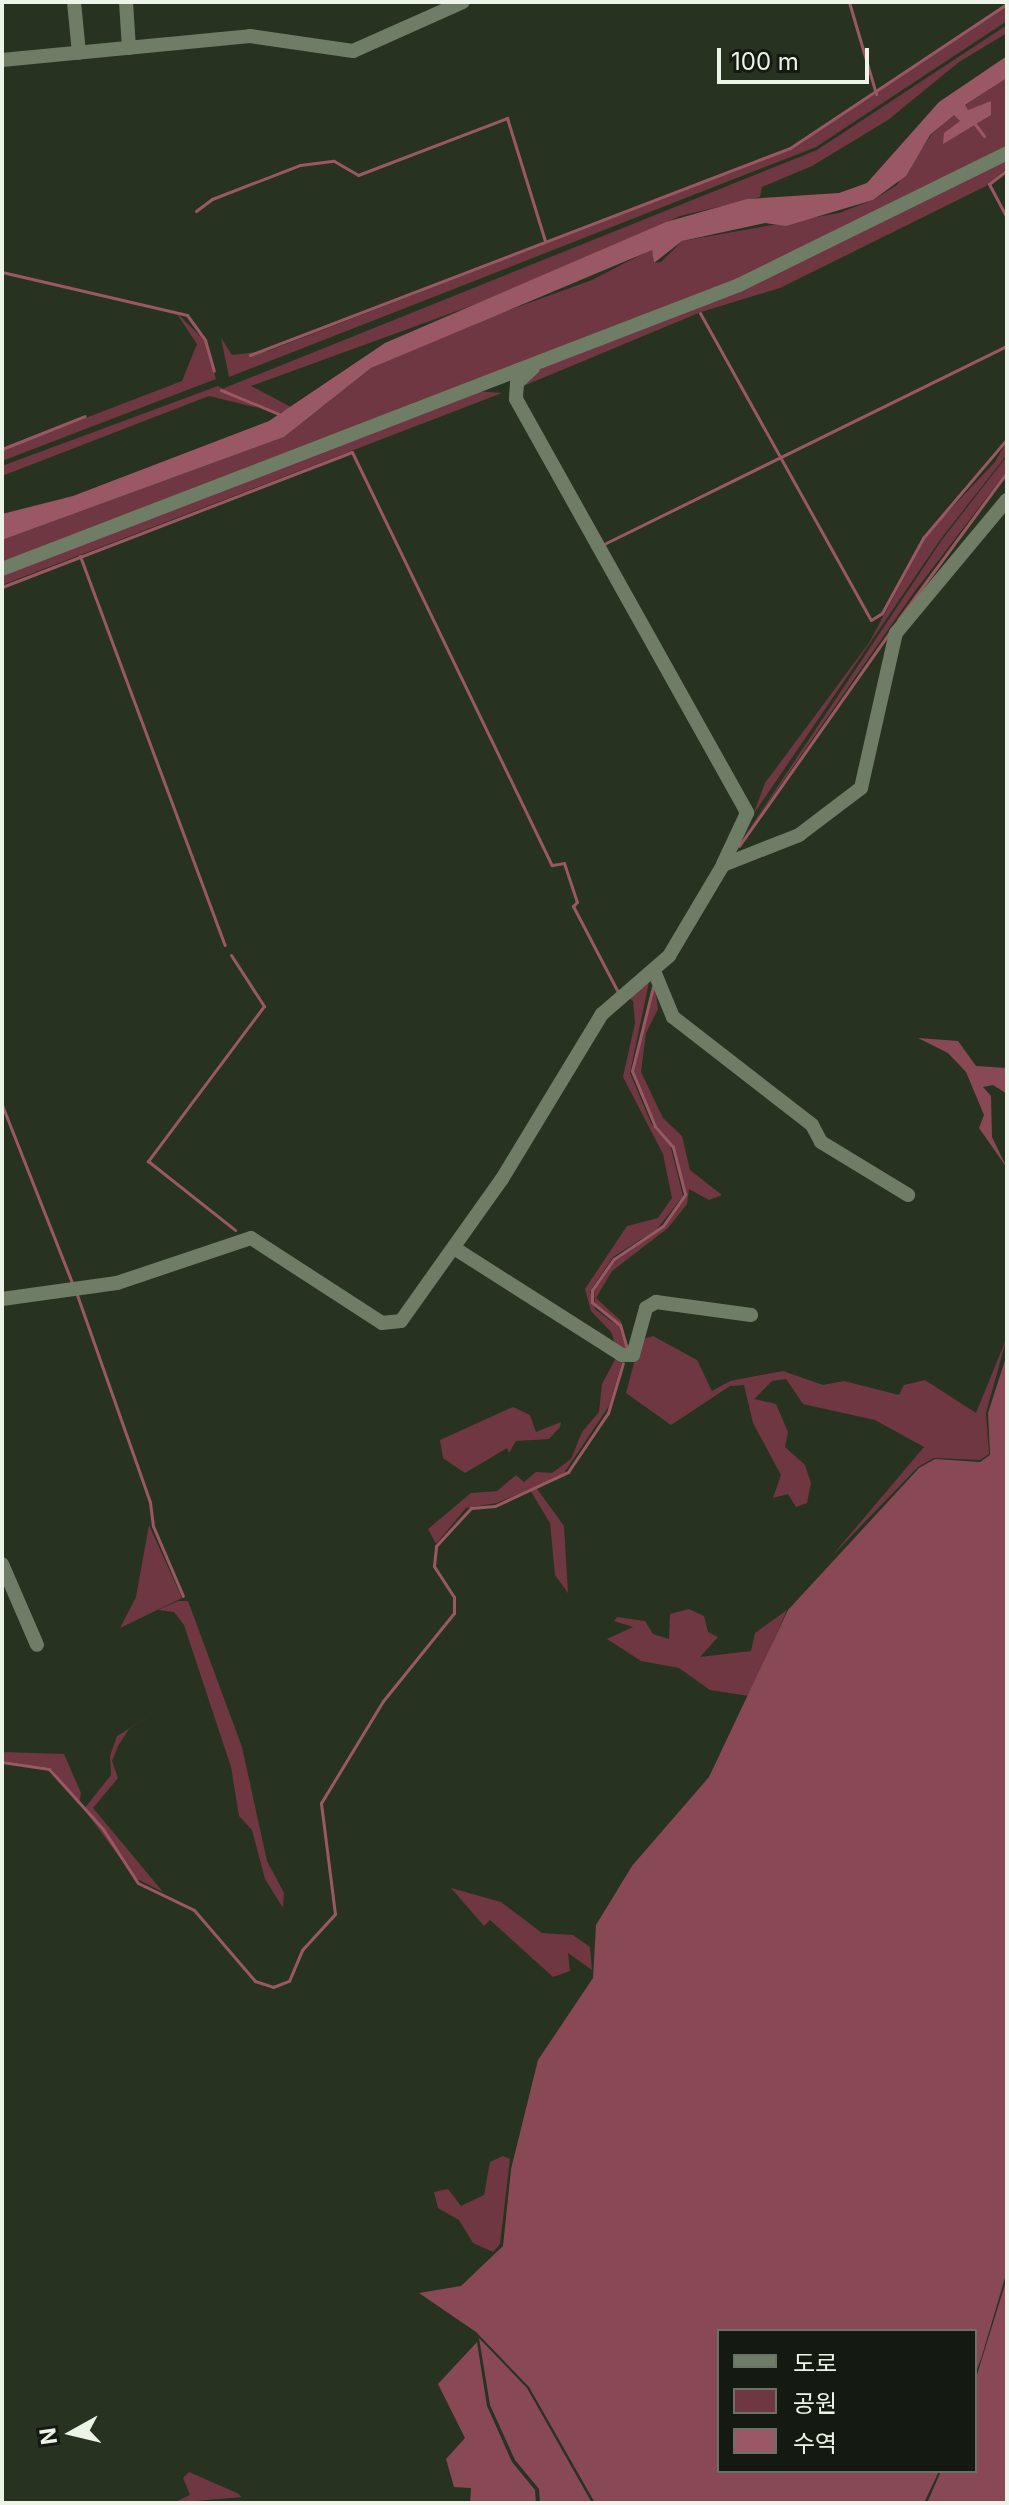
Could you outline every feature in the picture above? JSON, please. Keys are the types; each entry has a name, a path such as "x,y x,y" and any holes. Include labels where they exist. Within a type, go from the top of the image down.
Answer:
{"street":[{"path":"74,2 79,53"},
{"path":"126,2 129,48"},
{"path":"2,60 250,36 353,51 463,2"},
{"path":"2,569 804,257 1007,153"},
{"path":"513,392 544,360"},
{"path":"476,387 513,392"},
{"path":"2,1299 117,1283 251,1238 382,1323 394,1324 454,1248 602,1014 654,971 723,865 747,813 513,392"},
{"path":"723,865 799,835 861,788 896,633 1007,500"},
{"path":"654,971 673,1017 812,1125 821,1142 908,1195"},
{"path":"454,1248 585,1336 628,1356 650,1304 751,1315"},
{"path":"2,1564 37,1645"}],"green space":[{"path":"1007,6 1007,21 816,147 229,377 221,338 232,355 268,351 791,149"},
{"path":"1007,25 1007,33 959,62 888,120 812,166 762,187 760,197 680,216 526,286 251,386 293,408 279,413 222,389 817,150"},
{"path":"1007,78 1007,150 789,260 2,566 2,540 284,437 371,368 482,320 592,280 652,249 654,263 661,262 682,241 839,213 873,200 897,185 931,135 954,114 960,121 954,129 991,115 990,102 968,110 964,106"},
{"path":"1007,156 1007,168 986,186 780,288 701,312 521,387 547,362 797,264"},
{"path":"175,311 204,340 216,379 2,461 2,450 182,381 197,344"},
{"path":"218,386 258,408 209,396 2,476 2,466"},
{"path":"477,391 502,393 2,585 2,573"},
{"path":"1007,441 1005,457 940,540 753,815 765,783 869,643 928,533 995,462"},
{"path":"1007,456 1007,471 915,591 734,852 941,541"},
{"path":"650,977 630,1073 651,1123 670,1144 683,1196 657,1229 613,1257 590,1291 595,1309 619,1327 626,1349 618,1351 611,1332 591,1311 585,1289 627,1226 658,1218 672,1198 663,1154 623,1077 635,1023 633,1001 625,995"},
{"path":"655,987 658,1009 646,1033 641,1072 663,1118 682,1136 690,1170 722,1195 709,1200 689,1189 687,1204 668,1228 612,1271 596,1298 621,1321 624,1333 595,1304 594,1288 614,1262 664,1227 686,1196 675,1149 657,1126 633,1072"},
{"path":"653,1336 697,1360 712,1391 730,1381 783,1371 823,1385 844,1381 899,1395 904,1385 925,1380 976,1413 1007,1337 986,1413 989,1454 980,1460 934,1458 918,1467 831,1557 924,1447 875,1420 803,1404 786,1379 772,1381 754,1399 776,1404 788,1432 785,1447 805,1465 811,1483 807,1503 796,1507 788,1494 773,1498 781,1475 753,1423 744,1385 730,1386 671,1425 626,1393 640,1340"},
{"path":"617,1356 623,1359 609,1406 562,1476 497,1503 466,1508 436,1544 428,1529 471,1493 497,1491 516,1475 524,1482 536,1472 552,1473 571,1459 582,1432 599,1412 602,1384"},
{"path":"513,1407 530,1415 536,1432 561,1422 560,1427 549,1439 516,1441 509,1453 507,1448 465,1473 443,1458 440,1440"},
{"path":"535,1486 564,1526 568,1593 555,1575 550,1523 530,1490"},
{"path":"149,1525 182,1598 120,1628 136,1597"},
{"path":"178,1601 188,1601 242,1747 267,1861 284,1893 283,1908 265,1879 252,1830 239,1816 231,1767 184,1625 174,1612 158,1610"},
{"path":"689,1609 704,1616 708,1632 718,1637 700,1657 751,1651 755,1633 787,1610 749,1696 710,1690 679,1668 641,1661 607,1639 633,1627 614,1621 617,1617 645,1621 653,1634 669,1639 670,1614"},
{"path":"156,1712 129,1729 112,1761 118,1778 93,1808 163,1892 135,1878 84,1809 111,1775 110,1756 117,1736"},
{"path":"2,1752 64,1754 81,1793 79,1804 51,1768 2,1761"},
{"path":"451,1888 501,1902 542,1933 573,1935 590,1947 592,1970 568,1953 570,1971 553,1977 490,1920 484,1926"},
{"path":"503,2156 510,2159 500,2244 493,2252 473,2243 459,2220 438,2208 434,2192 448,2189 461,2206 484,2195 490,2162"},
{"path":"189,2472 242,2497 173,2503 190,2495 183,2478"}],"shaded area":[{"path":"918,1038 958,1041 976,1066 1007,1068 1007,1094 993,1085 983,1087 991,1096 992,1137 1007,1168 979,1128 984,1115 966,1072 948,1053"},
{"path":"1007,1354 1007,2271 981,2359 977,2369 977,2329 717,2329 717,2473 938,2473 924,2503 595,2503 529,2387 476,2332 419,2293 461,2286 503,2246 511,2169 538,2060 593,1978 596,1925 632,1866 709,1777 788,1610 919,1468 935,1459 980,1462 990,1455 988,1413"},
{"path":"1007,2278 1007,2503 927,2503 940,2473 977,2473 977,2375"},
{"path":"479,2338 527,2388 592,2503 540,2503 539,2489 515,2460 490,2405"},
{"path":"477,2342 487,2406 512,2462 535,2490 536,2503 470,2503 471,2488 454,2487 446,2459 465,2438 438,2384"}],"water":[{"path":"1007,56 1007,78 965,105 968,110 991,101 991,115 943,144 944,133 960,121 954,115 930,135 906,176 873,200 786,226 765,223 682,241 654,263 652,250 371,368 284,437 2,540 2,514 73,496 269,421 385,343 666,222 747,199 839,193 867,183 939,102"}],"waterway":[{"path":"849,2 876,94"},
{"path":"250,355 790,148 1007,4"},
{"path":"196,211 212,199 300,165 334,161 358,175 507,118 545,241"},
{"path":"975,124 984,136"},
{"path":"1007,170 989,184 1007,218"},
{"path":"2,272 187,315 205,340 214,371"},
{"path":"700,313 871,620 882,613 923,538 1007,439"},
{"path":"602,545 1007,346"},
{"path":"221,390 279,414"},
{"path":"2,449 85,416"},
{"path":"2,587 352,452 552,865 564,863 577,902 573,906 619,994"},
{"path":"898,620 1007,472"},
{"path":"80,556 225,945"},
{"path":"739,846 889,633"},
{"path":"231,955 264,1006 148,1161 235,1230"},
{"path":"627,1349 620,1325 592,1302 592,1290 614,1259 663,1226 685,1194 673,1147 655,1126 632,1071 653,987"},
{"path":"2,1105 73,1285"},
{"path":"76,1292 150,1502 153,1526 183,1596"},
{"path":"2,1762 49,1769 103,1829 138,1883 194,1910 255,1981 273,1987 289,1981 302,1950 335,1914 321,1803 383,1701 454,1613 454,1597 434,1566 436,1546 471,1508 495,1506 568,1472 608,1413 623,1363"}]}
